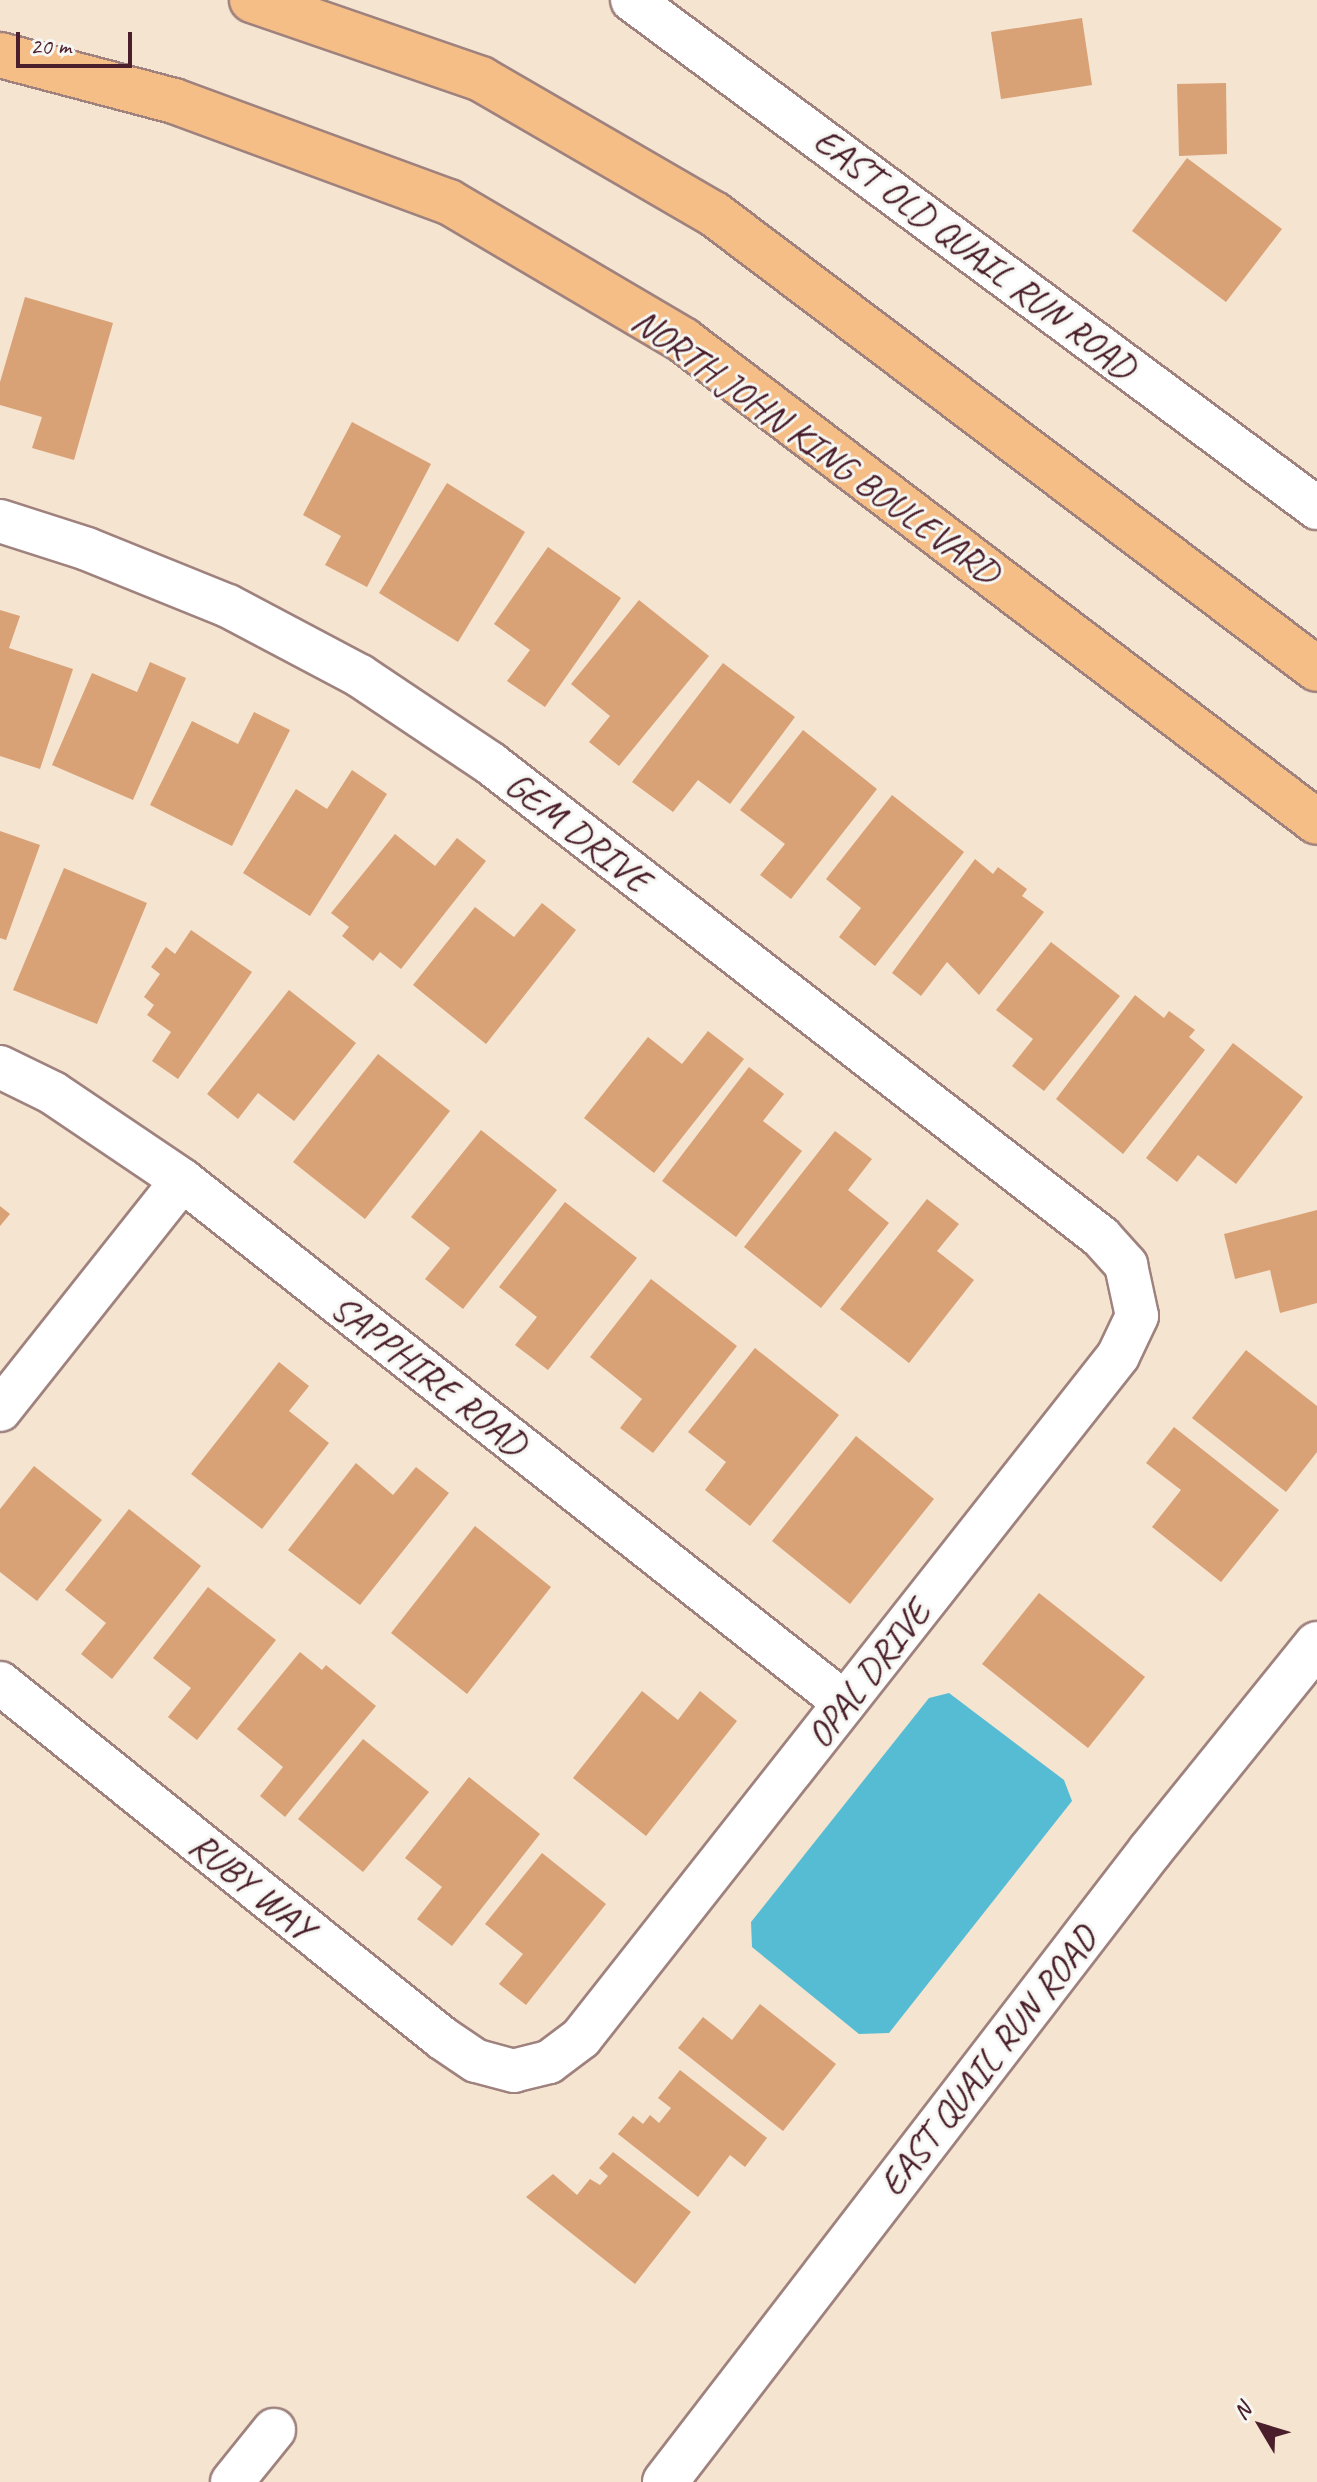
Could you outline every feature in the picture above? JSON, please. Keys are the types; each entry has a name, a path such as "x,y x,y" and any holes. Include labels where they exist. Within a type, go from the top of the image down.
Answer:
{"main road":[{"path":"252,0 481,79 714,214 1317,669"},
{"name":"NORTH JOHN KING BOULEVARD","path":"0,55 174,101 449,202 683,340 1317,822"}],"street":[{"name":"EAST OLD QUAIL RUN ROAD","path":"632,0 1317,508"},
{"name":"GEM DRIVE","path":"0,521 87,549 228,606 360,676 490,763 1101,1237"},
{"name":"SAPPHIRE ROAD","path":"0,1067 53,1093 182,1180 845,1703"},
{"path":"0,1410 182,1180"},
{"name":"OPAL DRIVE","path":"514,2071 549,2062 581,2038 1118,1356 1137,1316 1136,1290 1126,1265 1101,1237"},
{"name":"EAST QUAIL RUN ROAD","path":"665,2482 1150,1851 1317,1644"},
{"name":"RUBY WAY","path":"0,1683 442,2038 476,2061 514,2071"},
{"path":"232,2482 274,2430"}],"water":[{"path":"949,1693 1064,1780 1072,1801 889,2033 859,2034 752,1947 751,1922 929,1698"}],"building":[{"path":"1082,18 1092,85 1001,99 991,32"},
{"path":"1226,83 1227,154 1179,156 1177,84"},
{"path":"1187,158 1282,229 1226,302 1132,231"},
{"path":"25,297 113,323 74,460 32,448 42,417 0,405 0,382"},
{"path":"352,422 431,464 367,587 325,565 341,536 303,515"},
{"path":"447,483 525,532 458,642 379,593"},
{"path":"548,547 621,598 545,707 507,681 530,650 494,624"},
{"path":"639,600 709,656 619,766 589,742 610,716 571,684"},
{"path":"0,610 20,616 9,648 73,669 40,769 0,756"},
{"path":"150,662 186,678 133,800 52,765 92,673 137,692"},
{"path":"723,663 795,717 730,804 698,780 673,812 632,782"},
{"path":"254,712 290,730 232,846 150,805 192,721 238,744"},
{"path":"803,730 877,789 791,899 760,875 785,844 740,810"},
{"path":"352,770 387,794 310,916 243,873 296,789 327,809"},
{"path":"892,795 964,852 875,966 839,937 861,908 826,879"},
{"path":"0,831 40,845 6,940 0,938"},
{"path":"395,834 435,866 457,838 486,861 401,969 380,952 373,961 342,936 349,927 331,913"},
{"path":"975,859 993,874 998,867 1027,889 1022,896 1044,912 979,995 947,962 921,996 892,973"},
{"path":"64,868 147,903 97,1024 13,990"},
{"path":"542,903 576,930 486,1044 413,985 475,907 514,937"},
{"path":"191,930 252,972 178,1079 152,1061 171,1032 147,1015 154,1005 144,997 160,974 151,967 166,947 175,954"},
{"path":"1051,942 1120,996 1044,1091 1012,1066 1033,1039 996,1010"},
{"path":"289,990 356,1043 294,1121 258,1093 238,1119 207,1094"},
{"path":"1135,995 1164,1018 1169,1011 1195,1030 1189,1037 1205,1050 1123,1154 1056,1099"},
{"path":"708,1031 744,1059 654,1173 584,1118 648,1037 682,1064"},
{"path":"1233,1043 1303,1097 1236,1184 1198,1155 1177,1182 1146,1158"},
{"path":"378,1054 450,1111 365,1219 293,1162"},
{"path":"749,1067 784,1094 763,1121 802,1151 736,1237 662,1181"},
{"path":"481,1130 557,1190 463,1309 425,1279 450,1248 411,1217"},
{"path":"835,1131 872,1159 848,1190 889,1223 821,1308 744,1247"},
{"path":"927,1199 959,1224 937,1251 974,1280 909,1363 840,1309"},
{"path":"565,1202 637,1258 548,1370 515,1345 537,1317 499,1287"},
{"path":"0,1206 10,1214 0,1226"},
{"path":"1317,1210 1317,1303 1280,1313 1270,1270 1235,1279 1224,1234"},
{"path":"651,1279 737,1346 653,1453 620,1428 642,1399 590,1357"},
{"path":"755,1348 839,1415 750,1526 705,1490 726,1462 688,1432"},
{"path":"1246,1350 1317,1406 1317,1452 1286,1492 1192,1418"},
{"path":"279,1362 309,1386 289,1411 329,1443 262,1529 191,1474"},
{"path":"1174,1427 1279,1510 1221,1582 1152,1527 1181,1490 1146,1463"},
{"path":"856,1436 934,1499 850,1604 772,1541"},
{"path":"356,1463 393,1495 416,1467 449,1493 360,1605 288,1550"},
{"path":"34,1466 102,1520 37,1601 0,1572 0,1509"},
{"path":"129,1509 201,1566 112,1679 81,1654 106,1623 65,1590"},
{"path":"475,1526 551,1587 467,1694 391,1633"},
{"path":"208,1587 276,1640 197,1740 168,1717 191,1688 153,1658"},
{"path":"1039,1593 1145,1677 1088,1748 982,1664"},
{"path":"300,1652 322,1670 326,1665 376,1706 285,1817 260,1796 283,1767 237,1729"},
{"path":"642,1691 678,1720 700,1691 737,1721 646,1836 573,1778"},
{"path":"363,1739 429,1792 363,1872 298,1819"},
{"path":"469,1777 540,1834 452,1946 417,1919 442,1887 405,1858"},
{"path":"542,1853 606,1904 526,2005 499,1984 523,1954 485,1924"},
{"path":"760,2004 836,2064 783,2131 678,2048 703,2017 732,2040"},
{"path":"680,2070 767,2138 745,2167 730,2155 698,2197 618,2134 633,2116 643,2124 650,2115 659,2123 671,2108 658,2098"},
{"path":"613,2152 691,2212 635,2284 526,2197 553,2174 577,2195 590,2179 600,2185 608,2176 599,2168"}]}
